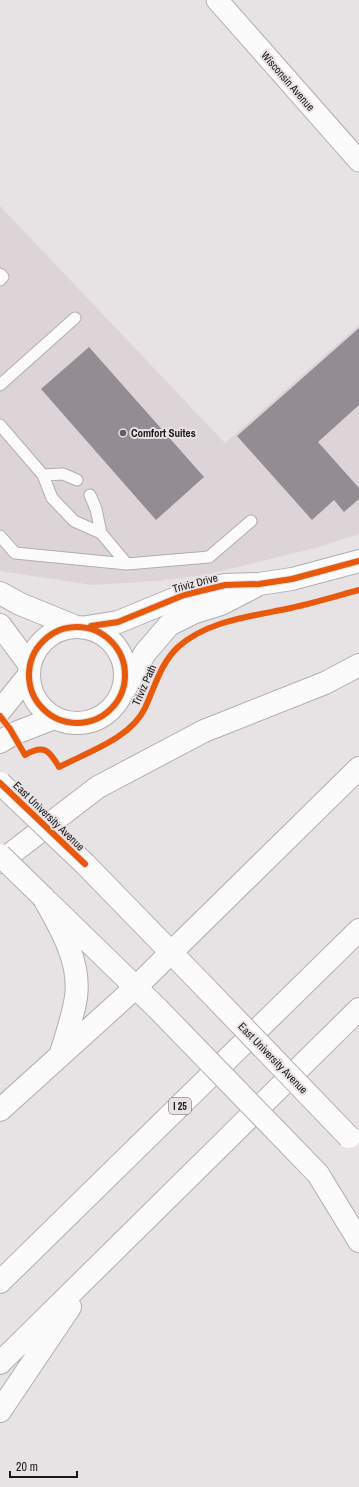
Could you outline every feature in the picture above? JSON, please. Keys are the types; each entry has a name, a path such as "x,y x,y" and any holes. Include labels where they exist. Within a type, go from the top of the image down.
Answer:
{"main road":[{"name":"Triviz Drive","path":"80,627 118,622 191,593 224,585 259,584 292,580 359,561"},
{"name":"Triviz Drive","path":"120,697 145,653 169,625 195,612 221,604 259,584"},
{"path":"0,593 20,604 80,627"},
{"path":"0,625 28,670 30,689 36,701 44,711 54,718 66,722 79,723 92,721 103,716 113,708 120,697 124,685 125,672 123,660 118,648 99,630 80,627 61,628 50,634 37,647 28,670 0,711"},
{"path":"0,862 98,787 204,732 325,683 359,665"},
{"path":"0,742 13,734 54,718"},
{"path":"0,1110 136,987 359,768"},
{"name":"East University Avenue","path":"0,783 85,864 172,952 354,1142"},
{"path":"0,855 158,1009 318,1174 359,1241"},
{"path":"43,897 62,929 70,950 75,978 75,1002 60,1056"},
{"name":"I 25","path":"0,1282 359,930"},
{"path":"0,1363 359,1009"},
{"path":"0,1412 99,1265"}],"street":[{"name":"Wisconsin Avenue","path":"217,0 359,161"}],"lane":[{"path":"0,274 3,277 0,280"},
{"path":"0,385 75,318"},
{"path":"0,425 44,475 52,498 74,521 100,533 127,564"},
{"path":"44,475 63,474 77,480"},
{"path":"90,495 96,509 100,533"},
{"path":"0,536 15,552 127,564 209,557 251,521"}],"shaded area":[{"path":"0,206 225,443 359,325 359,534 319,547 205,575 157,581 92,585 0,571"}],"building":[{"path":"359,328 359,405 318,442 359,488 359,499 344,512 334,500 312,520 237,436"},
{"name":"Comfort Suites","path":"89,347 204,477 156,520 41,389"}],"cycle path":[{"path":"91,626 118,622 184,595 225,585 259,584 292,579 359,561"},
{"name":"Triviz Path","path":"0,716 10,729 25,755 37,750 45,750 52,756 59,767 108,743 130,728 145,708 162,668 178,647 190,638 203,631 232,620 300,606 359,590"},
{"path":"68,627 86,627 96,630 104,635 117,648 122,656 125,666 125,675 125,684 122,694 111,709 104,715 96,720 86,723 68,723 58,720 50,715 37,702 32,694 29,684 29,666 32,656 37,648 50,635 58,630 68,627"},
{"path":"0,783 85,864"}],"place":[{"name":"Comfort Suites","path":"123,433"}]}
